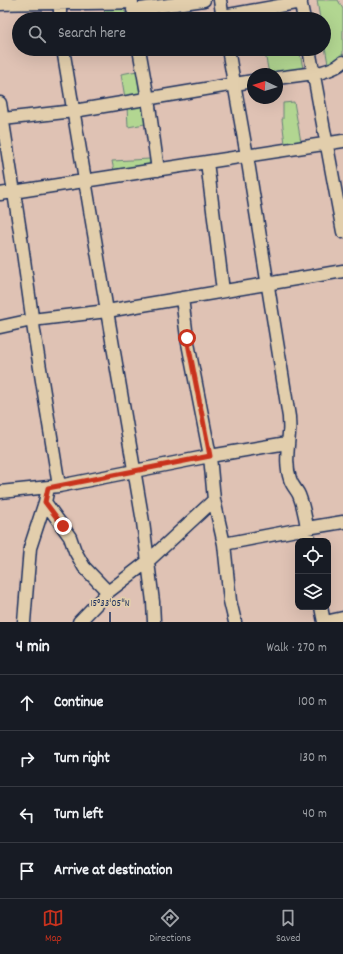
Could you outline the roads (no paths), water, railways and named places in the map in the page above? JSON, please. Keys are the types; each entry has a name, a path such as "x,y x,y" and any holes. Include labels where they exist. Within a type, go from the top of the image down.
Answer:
{"street":[{"path":"0,4 60,2 95,3 132,8 204,0"},
{"path":"220,0 222,12"},
{"path":"250,12 300,1 302,12"},
{"path":"60,2 60,12"},
{"path":"64,56 135,471 143,522 154,622"},
{"path":"140,56 158,170"},
{"path":"229,56 289,417 290,432 287,458 290,479 292,486 299,495 303,506 309,538"},
{"path":"310,56 343,232"},
{"path":"283,77 322,72 329,70 343,62"},
{"path":"1,119 74,111 247,82"},
{"path":"0,103 1,119 20,231 54,487 45,502 30,548 24,622"},
{"path":"0,194 343,141"},
{"path":"207,162 223,291"},
{"path":"0,327 32,320 107,311 343,271"},
{"path":"182,298 187,338 210,456 214,500 224,544 230,601 235,622"},
{"path":"0,492 54,487 210,456 288,444"},
{"path":"79,622 108,592 148,562 214,500"},
{"path":"45,502 70,537 75,551 84,567 108,592"},
{"path":"224,544 343,522"},
{"path":"322,610 325,622 343,618"}]}
